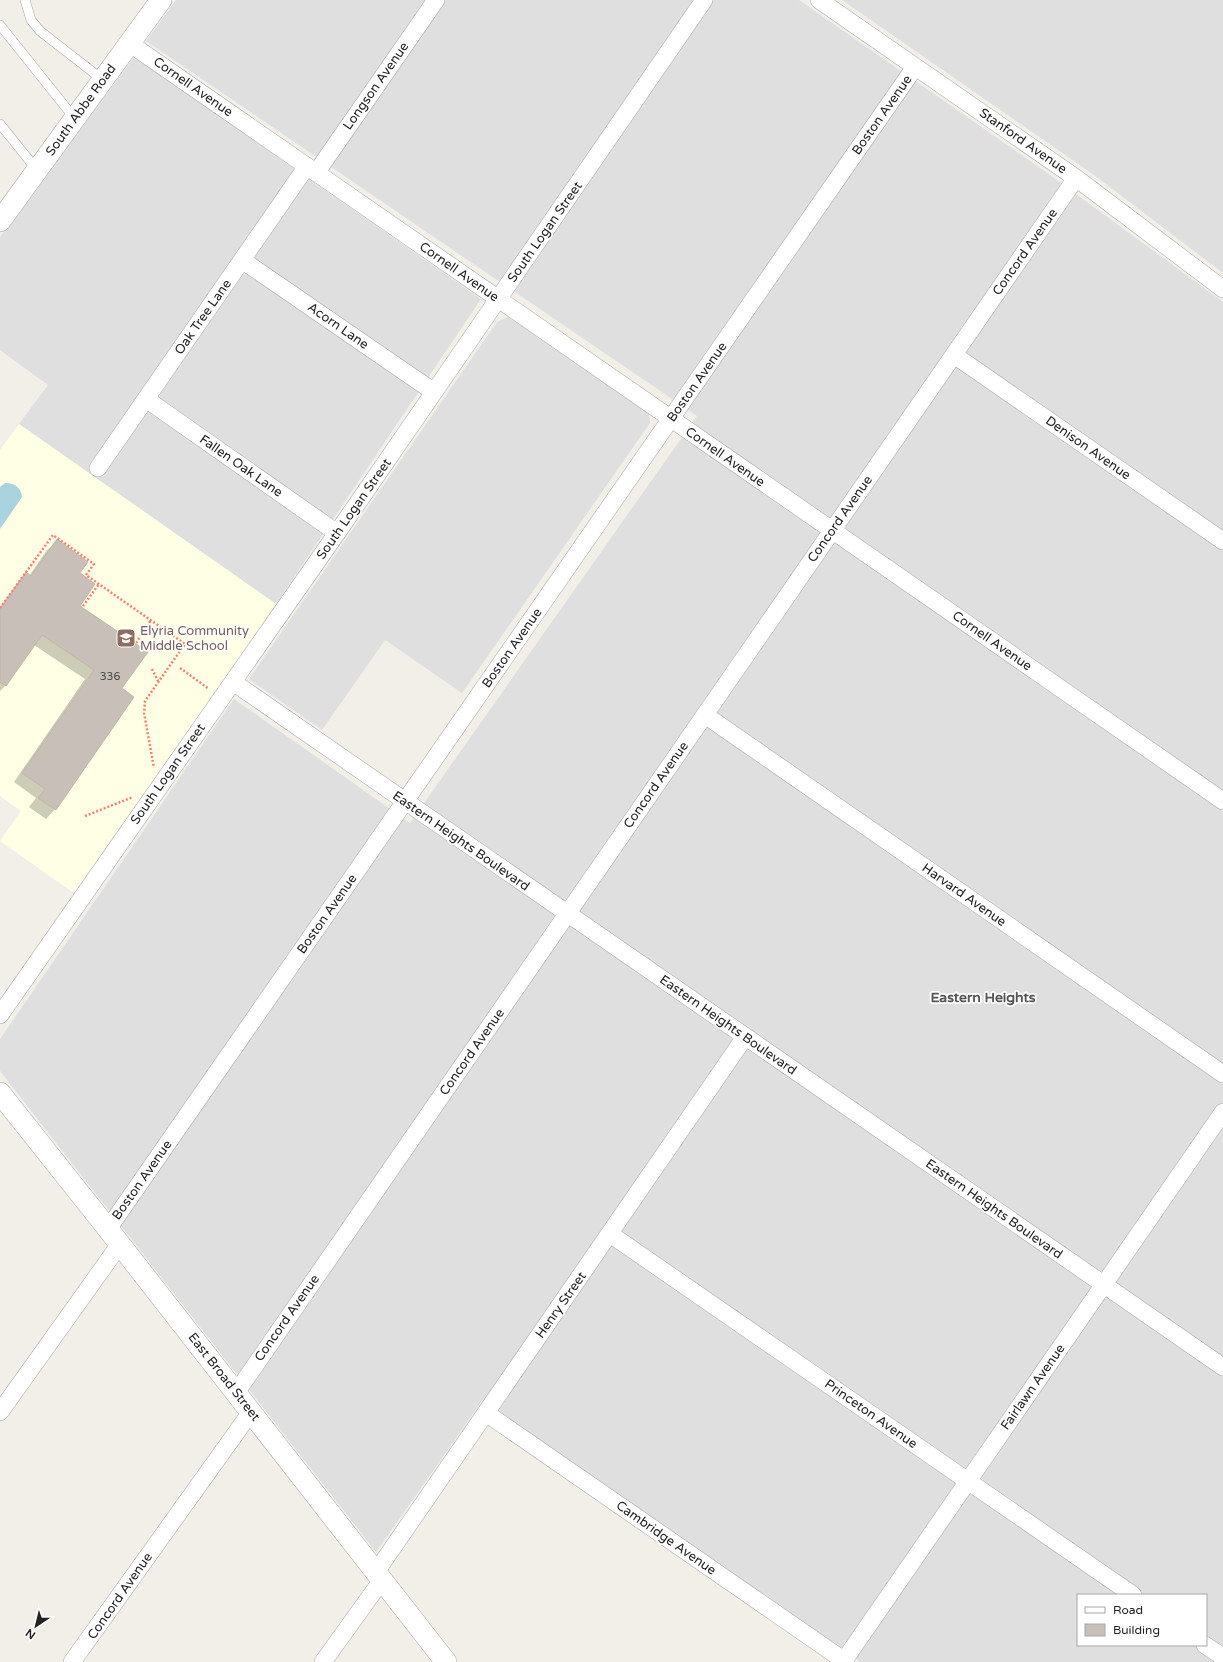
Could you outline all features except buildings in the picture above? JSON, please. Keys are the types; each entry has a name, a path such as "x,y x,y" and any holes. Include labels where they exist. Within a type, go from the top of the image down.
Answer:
{"street":[{"name":"South Abbe Road","path":"0,221 161,0"},
{"name":"Longson Avenue","path":"311,170 436,0"},
{"name":"South Logan Street","path":"0,1015 337,533 704,0"},
{"name":"Stanford Avenue","path":"819,0 1076,178 1223,288"},
{"name":"Cornell Avenue","path":"129,43 1223,801"},
{"name":"Boston Avenue","path":"0,1412 114,1236 405,802 916,67"},
{"name":"Oak Tree Lane","path":"98,468 242,260 311,170"},
{"name":"Concord Avenue","path":"236,1392 1076,178"},
{"name":"Acorn Lane","path":"242,260 434,392"},
{"name":"Denison Avenue","path":"954,355 1223,541"},
{"name":"Fallen Oak Lane","path":"146,399 337,533"},
{"name":"Eastern Heights Boulevard","path":"233,682 1223,1367"},
{"name":"Harvard Avenue","path":"704,716 1223,1074"},
{"name":"Henry Street","path":"323,1662 486,1413 746,1038"},
{"name":"East Broad Street","path":"0,1093 114,1236 446,1662"},
{"name":"Fairlawn Avenue","path":"845,1662 1223,1112"},
{"name":"Princeton Avenue","path":"610,1234 1132,1594"},
{"name":"Concord Avenue","path":"72,1662 251,1412"},
{"name":"Cambridge Avenue","path":"486,1413 845,1662"},
{"path":"1206,1646 1223,1657"}],"lane":[{"path":"25,0 31,20 40,31 103,80"},
{"path":"0,25 75,118"},
{"path":"0,124 37,170"}],"path":[{"path":"0,608 53,535 94,564 86,575 184,644 148,696 144,706 154,769"},
{"path":"83,606 99,584"},
{"path":"136,643 151,620"},
{"path":"180,668 210,689"},
{"path":"152,669 158,682"},
{"path":"85,816 136,796"}],"shaded area":[{"path":"176,0 799,0 1053,177 1223,302 1223,1662 860,1662 482,1401 376,1552 0,1071 0,1039 234,699 410,823 697,416 146,41"},
{"path":"842,0 1223,0 1223,273 1094,175"},
{"path":"134,57 481,299 276,604 19,424 48,385 0,350 0,237"},
{"path":"510,316 649,413 650,423 462,693 385,640 322,730 249,679 497,322"},
{"name":"Elyria Community Middle School","path":"19,424 276,604 74,893 0,841 21,811 0,796 0,450"}],"water":[{"path":"5,483 19,488 22,497 0,529 0,487"}],"place":[{"name":"Elyria Community Middle School","path":"126,638"}],"district":[{"name":"Eastern Heights","path":"983,997"}]}
